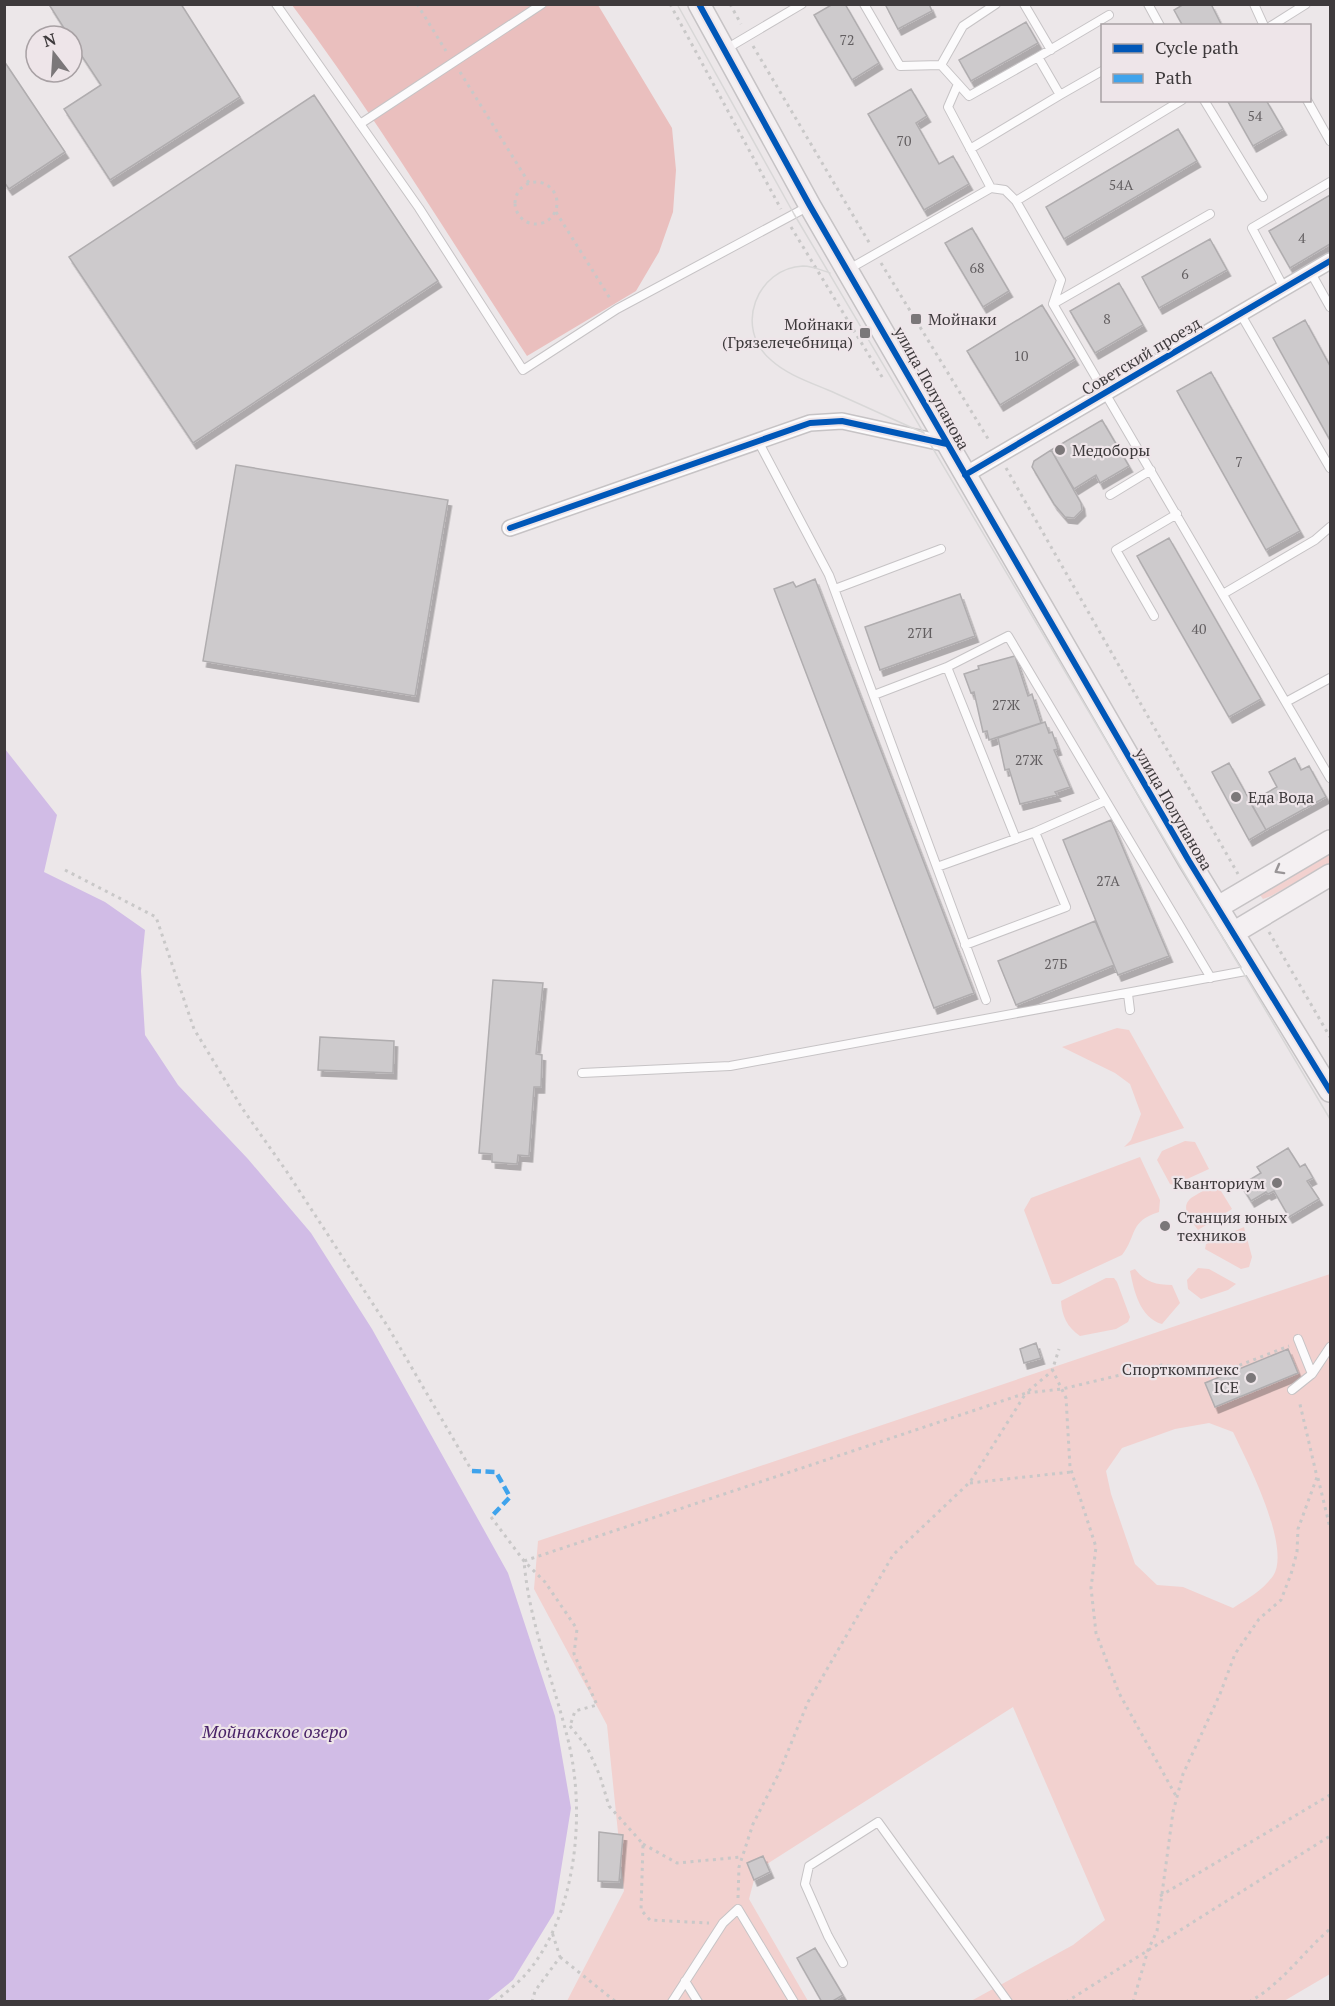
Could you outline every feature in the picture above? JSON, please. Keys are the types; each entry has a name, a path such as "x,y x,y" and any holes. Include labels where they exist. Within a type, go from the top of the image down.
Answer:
{"street":[{"name":"улица Полупанова","path":"699,4 726,49 810,206 849,269 946,444 1233,933"},
{"name":"Советский проезд","path":"966,475 1330,261"},
{"path":"510,528 810,423 842,421 946,444"},
{"path":"1218,907 1330,841"},
{"path":"1330,874 1259,915 1233,933 1330,1091"}],"lane":[{"path":"276,4 419,208 523,370 617,309 785,217 810,206"},
{"path":"360,124 542,4"},
{"path":"726,49 802,4"},
{"path":"864,4 900,66 941,65 969,96 1109,15"},
{"path":"941,65 963,26 996,4"},
{"path":"1024,4 1051,50"},
{"path":"1148,4 1159,24"},
{"path":"1254,4 1263,24"},
{"path":"1274,24 1306,4"},
{"path":"1038,57 1060,95"},
{"path":"970,149 1101,72"},
{"path":"958,84 948,107 991,188"},
{"path":"1016,201 1179,102"},
{"path":"1205,102 1263,196"},
{"path":"1308,102 1330,141"},
{"path":"1284,288 1252,228 1330,182"},
{"path":"849,269 875,252 991,188 1005,190 1016,201 1061,280 1053,304 1330,778"},
{"path":"1053,304 1210,214"},
{"path":"1311,273 1330,308"},
{"path":"1240,313 1330,468"},
{"path":"758,441 835,589 986,1000"},
{"path":"1110,495 1150,470"},
{"path":"1155,616 1116,550 1177,514"},
{"path":"1223,594 1315,540 1330,527"},
{"path":"835,589 941,549"},
{"path":"874,695 947,667 1008,636 1210,978"},
{"path":"947,667 1016,839"},
{"path":"1286,702 1330,678"},
{"path":"936,867 1035,832 1106,801"},
{"path":"965,945 1066,908 1035,832"},
{"path":"582,1073 730,1066 1256,971"},
{"path":"1128,994 1130,1010"},
{"path":"1299,1341 1312,1374"},
{"path":"1292,1390 1312,1374 1330,1347"},
{"path":"843,1963 828,1936 805,1884 809,1866 878,1822 1008,2001"},
{"path":"672,2001 723,1923 738,1909 794,2001"},
{"path":"685,1981 698,2001"}],"path":[{"path":"417,4 529,183"},
{"path":"670,4 785,217 884,380"},
{"path":"730,4 875,252 999,457 1232,861 1244,890"},
{"path":"529,183 543,183 554,192 557,205 555,212 552,218 540,225 526,223 516,212 515,198 529,183"},
{"path":"555,212 617,309"},
{"path":"65,870 156,917 194,1029 242,1108 287,1172 388,1327 472,1471"},
{"path":"1259,915 1330,1037"},
{"path":"524,1561 1026,1393 1062,1389 1162,1365 1217,1374 1299,1341"},
{"path":"738,1909 739,1867 753,1824 779,1773 808,1702 893,1555 968,1484 1026,1393 1052,1369 1059,1349"},
{"path":"1052,1369 1066,1398 1071,1471 1096,1547 1091,1588 1096,1633 1119,1693 1177,1797"},
{"path":"1312,1374 1298,1401 1330,1528"},
{"path":"968,1484 1071,1471"},
{"path":"1133,2001 1148,1950 1157,1931 1160,1896 1183,1774 1220,1694 1235,1654 1258,1619 1281,1600 1297,1552 1298,1529 1317,1477"},
{"path":"491,1516 524,1561 545,1582 577,1629 574,1654 597,1705 574,1711 570,1726"},
{"path":"495,2001 526,1974 559,1920 570,1878 578,1805 565,1727 530,1608 524,1561"},
{"path":"570,1726 587,1747 600,1776 609,1806 643,1844 677,1863 731,1856 742,1857"},
{"path":"565,1727 570,1726"},
{"path":"1160,1896 1330,1795"},
{"path":"1066,2001 1330,1836"},
{"path":"643,1844 641,1910 650,1920 723,1923"},
{"path":"1249,2001 1286,1976 1311,1946 1330,1929"},
{"path":"552,1932 560,1957 616,2001"},
{"path":"532,2001 535,1991 560,1957"}],"shaded area":[{"path":"292,5 598,5 672,128 676,170 673,212 659,252 636,291 527,356 383,135"},
{"path":"1330,850 1330,863 1271,896 1263,899 1260,895 1261,890"},
{"path":"1117,1028 1129,1030 1184,1128 1124,1147 1131,1140 1141,1114 1130,1084 1115,1073 1062,1047"},
{"path":"1185,1141 1195,1142 1209,1169 1174,1185 1170,1184 1157,1160 1162,1151"},
{"path":"1140,1157 1160,1200 1159,1212 1149,1216 1138,1225 1122,1255 1059,1284 1052,1284 1024,1210 1031,1198"},
{"path":"1218,1186 1232,1209 1198,1230 1186,1211 1187,1202 1204,1190"},
{"path":"1244,1227 1252,1257 1249,1267 1241,1269 1205,1249 1206,1244"},
{"path":"1198,1268 1209,1269 1236,1284 1228,1290 1201,1299 1188,1289 1187,1280"},
{"path":"1135,1269 1151,1282 1172,1285 1180,1303 1162,1324 1148,1316 1139,1303 1130,1271"},
{"path":"1330,1274 1330,1974 1284,2001 971,2001 1073,1945 1105,1920 1013,1707 767,1864 770,1872 754,1880 749,1899 808,2001 567,2001 624,1891 607,1725 534,1589 538,1541","holes":["1209,1423 1233,1432 1257,1483 1277,1546 1277,1563 1273,1576 1265,1586 1233,1608 1183,1587 1157,1585 1135,1564 1111,1494 1106,1471 1122,1448 1175,1429"]},
{"path":"1106,1278 1114,1278 1117,1282 1130,1317 1128,1322 1116,1329 1080,1336 1066,1321 1061,1301"}],"water":[{"name":"Мойнакское озеро","path":"5,749 57,815 44,872 105,902 145,930 141,971 145,1035 178,1085 248,1159 311,1233 372,1329 508,1573 555,1716 571,1808 554,1913 513,1980 487,2001 5,2001"}],"building":[{"path":"52,4 181,4 240,97 110,180 64,109 101,85 84,59 84,24 61,24 50,6"},
{"path":"833,4 845,4 879,63 852,80 814,15"},
{"path":"888,4 929,4 932,11 898,29 886,6"},
{"path":"1184,4 1211,4 1221,24 1182,24 1174,10"},
{"path":"1026,22 1038,43 971,81 959,60"},
{"path":"4,61 65,152 9,189 4,182"},
{"path":"911,89 927,116 916,123 939,164 953,156 969,184 924,210 868,114"},
{"path":"314,95 438,281 193,443 69,257"},
{"path":"1228,102 1267,102 1283,129 1253,146"},
{"path":"1178,129 1197,161 1064,239 1046,207"},
{"path":"1330,195 1330,244 1290,268 1269,231"},
{"path":"972,228 1009,291 983,307 945,243"},
{"path":"1210,239 1227,270 1159,308 1142,277"},
{"path":"1119,283 1143,325 1095,353 1070,311"},
{"path":"1042,305 1075,359 1000,405 967,351"},
{"path":"1305,320 1330,366 1330,440 1273,338"},
{"path":"1211,372 1300,531 1266,550 1177,391"},
{"path":"1102,420 1129,466 1100,483 1096,475 1074,489 1051,450"},
{"path":"1051,450 1081,503 1082,510 1074,518 1065,517 1054,504 1032,467 1034,461"},
{"path":"236,465 448,500 415,696 203,661"},
{"path":"1169,538 1261,699 1229,717 1137,556"},
{"path":"815,579 974,993 934,1008 774,589 793,582 796,587"},
{"path":"960,594 975,636 880,670 865,627"},
{"path":"1015,656 1028,696 1032,694 1041,723 989,740 987,731 983,732 974,692 971,693 964,674 979,669 978,666"},
{"path":"1045,722 1049,733 1052,732 1058,749 1054,750 1070,787 1055,792 1057,795 1020,804 1009,769 1005,770 998,738"},
{"path":"1295,758 1301,770 1309,766 1326,797 1266,830 1250,802 1277,787 1269,772"},
{"path":"1229,763 1266,830 1249,840 1212,772"},
{"path":"1111,820 1169,956 1118,975 1063,840"},
{"path":"1095,921 1114,965 1016,1005 998,961"},
{"path":"493,980 543,983 536,1054 542,1055 541,1087 534,1087 529,1156 518,1155 517,1164 492,1162 492,1154 479,1153"},
{"path":"320,1037 394,1041 393,1073 318,1070"},
{"name":"Кванториум","path":"1288,1148 1300,1167 1305,1164 1313,1178 1307,1181 1319,1199 1289,1217 1274,1191 1268,1194 1266,1192 1251,1201 1241,1185 1261,1173 1257,1167"},
{"path":"1036,1343 1041,1358 1024,1363 1020,1349"},
{"name":"Спорткомплекс ICE","path":"1288,1349 1298,1373 1215,1407 1205,1383"},
{"path":"599,1832 623,1835 619,1882 598,1881"},
{"path":"763,1856 770,1872 754,1880 747,1863"},
{"path":"815,1948 843,1995 831,2002 822,2002 797,1958"}],"tram line":[{"path":"677,4 794,214 1330,1119"},
{"path":"830,273 803,266 787,269 773,277 763,288 752,317 754,332 760,347 771,360 791,374 924,433"}],"marked path":[{"path":"472,1471 496,1472 510,1497 491,1517"}],"cycle path":[{"path":"699,4 810,206 1189,861 1330,1091"},
{"path":"965,475 1330,261"},
{"path":"510,528 810,423 842,421 947,444"}],"place":[{"name":"Мойнаки","path":"916,319"},
{"name":"Мойнаки (Грязелечебница)","path":"865,333"},
{"name":"Медоборы","path":"1060,450"},
{"name":"Еда Вода","path":"1236,797"},
{"name":"Кванториум","path":"1277,1183"},
{"name":"Станция юных техников","path":"1165,1226"},
{"name":"Спорткомплекс ICE","path":"1251,1378"}]}
